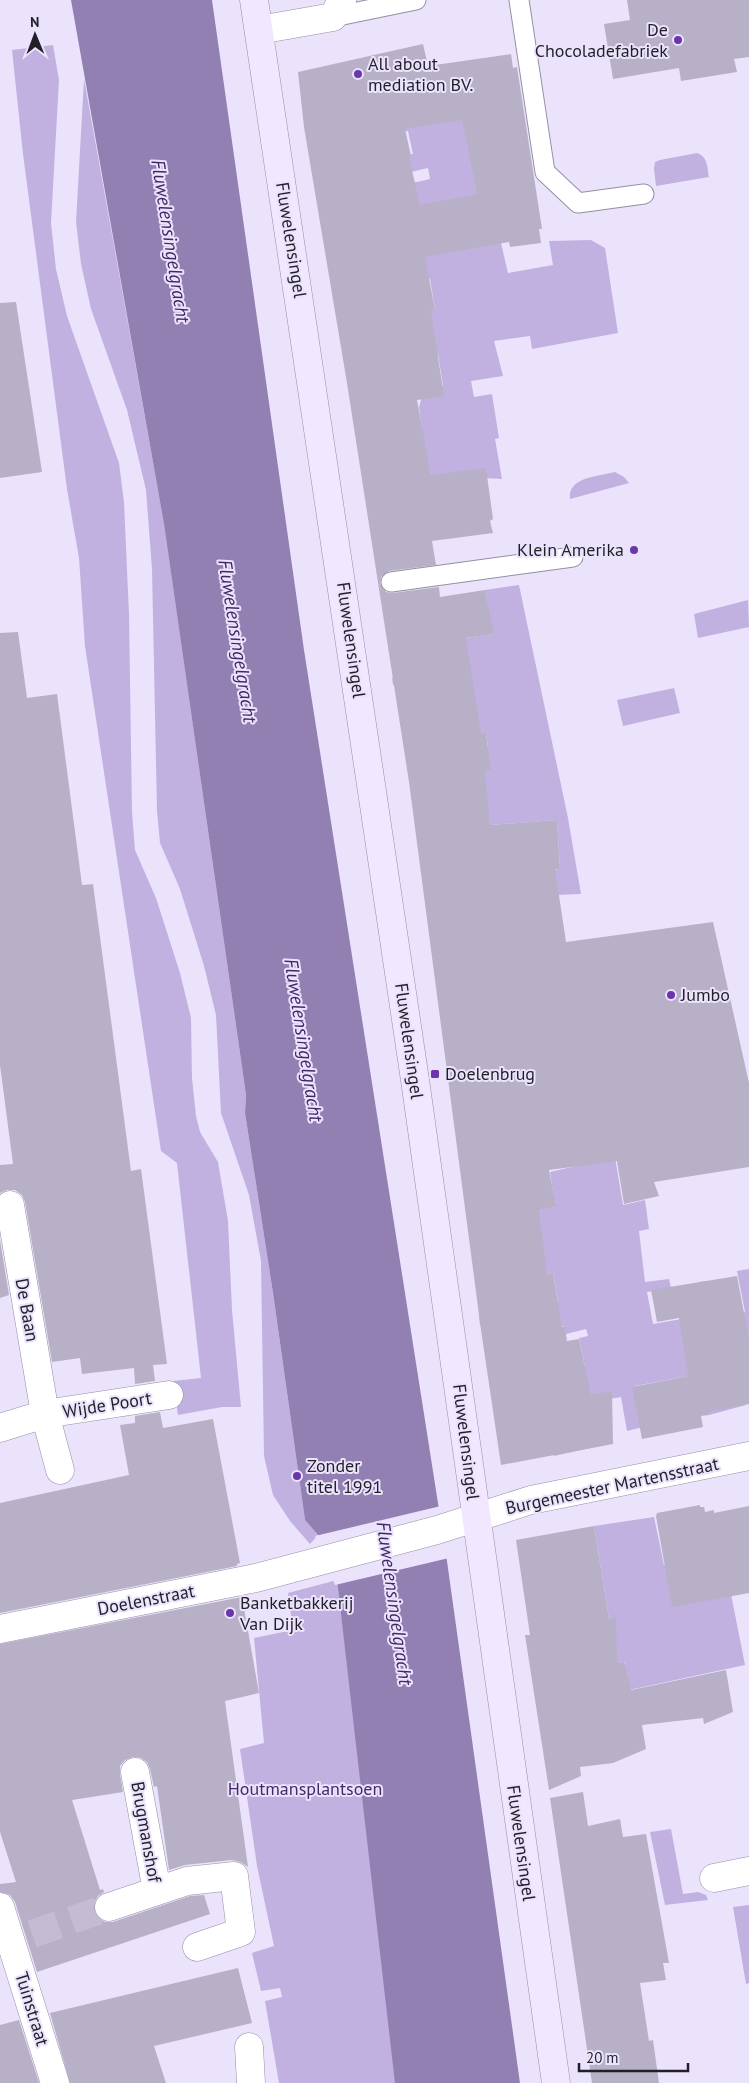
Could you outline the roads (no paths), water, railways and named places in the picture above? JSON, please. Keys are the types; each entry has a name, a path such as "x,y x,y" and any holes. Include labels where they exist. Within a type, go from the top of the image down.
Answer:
{"main road":[{"name":"Fluwelensingel","path":"254,0 414,1070 556,2083"}],"street":[{"path":"259,30 338,8"},
{"name":"De Baan","path":"10,1205 45,1414"},
{"name":"Wijde Poort","path":"0,1428 45,1414 169,1395"},
{"name":"Wijde Poort","path":"45,1414 60,1470"},
{"name":"Burgemeester Martensstraat","path":"476,1517 531,1500 749,1456"},
{"name":"Doelenstraat","path":"0,1629 256,1578 476,1517"},
{"name":"Brugmanshof","path":"135,1772 157,1891"},
{"path":"714,1878 749,1871"},
{"name":"Brugmanshof","path":"109,1907 187,1881 234,1876 241,1932 197,1947"},
{"name":"Tuinstraat","path":"0,1907 21,1938 55,2083"},
{"path":"249,2047 251,2083"}],"lane":[{"path":"338,8 416,0"},
{"path":"518,0 545,172 578,203 644,194"},
{"path":"391,582 572,557"}],"water":[{"name":"Fluwelensingelgracht","path":"71,0 212,0 304,650 446,1554 520,2083 395,2083 337,1580 318,1535 305,1520 245,1113 246,1095 164,524"}],"tunnel":[{"path":"32,1934 109,1907"}],"place":[{"name":"De Chocoladefabriek","path":"678,40"},
{"name":"All about mediation BV.","path":"358,74"},
{"name":"Klein Amerika","path":"634,550"},
{"name":"Jumbo","path":"671,995"},
{"name":"Doelenbrug","path":"435,1074"},
{"name":"Zonder titel 1991","path":"297,1476"},
{"name":"Banketbakkerij Van Dijk","path":"230,1613"}],"park label":[{"name":"Houtmansplantsoen","path":"305,1789"}]}
